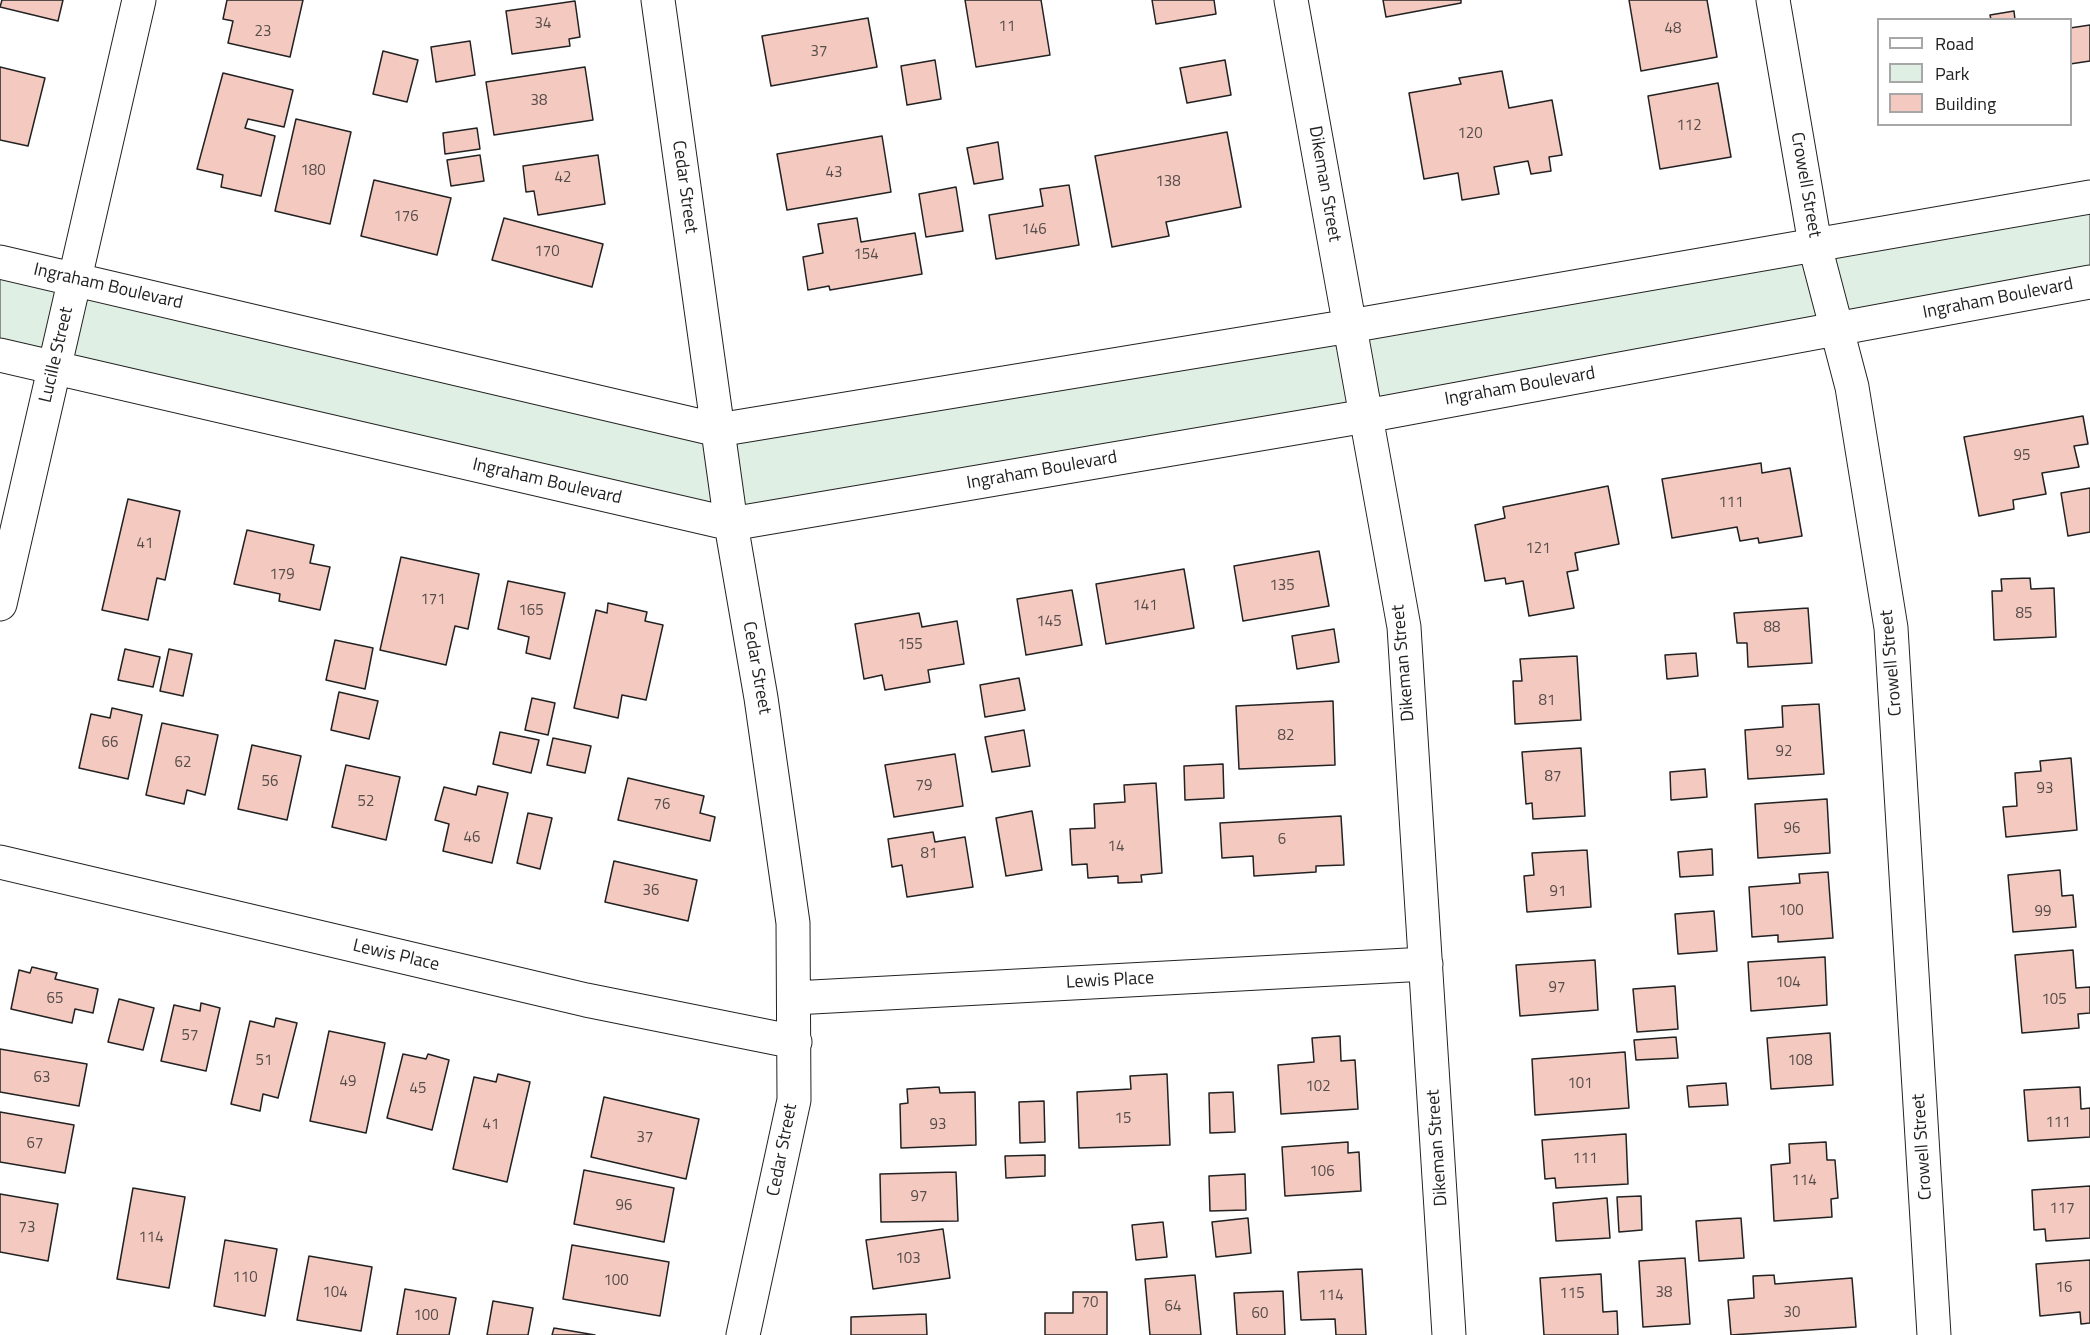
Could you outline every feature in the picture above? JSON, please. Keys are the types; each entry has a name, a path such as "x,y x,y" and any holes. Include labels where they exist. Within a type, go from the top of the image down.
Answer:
{"street":[{"name":"Lucille Street","path":"0,604 139,0"},
{"name":"Cedar Street","path":"658,0 730,524 761,698 793,923 794,1100 742,1335"},
{"name":"Dikeman Street","path":"1291,0 1404,627 1449,1335"},
{"name":"Crowell Street","path":"1773,0 1815,246 1852,387 1891,628 1934,1335"},
{"name":"Ingraham Boulevard","path":"0,262 718,430 1350,326 2090,197"},
{"name":"Ingraham Boulevard","path":"0,355 730,524 1366,416 2090,282"},
{"name":"Lewis Place","path":"0,862 586,1000 795,1042"},
{"name":"Lewis Place","path":"794,998 1426,964"}],"green space":[{"path":"2090,197 2090,282 731,524 0,355 0,262 718,430"}],"building":[{"path":"2,0 63,0 58,21 0,7"},
{"path":"227,0 303,0 290,57 228,43 233,21 223,19"},
{"path":"965,0 1041,0 1050,55 976,67"},
{"path":"1152,0 1214,0 1216,14 1156,24"},
{"path":"1383,0 1461,0 1461,3 1386,17"},
{"path":"1629,0 1707,0 1717,57 1641,71"},
{"path":"575,1 580,37 569,39 570,46 512,54 506,11"},
{"path":"2014,11 2015,18 1991,18 1990,15"},
{"path":"868,18 877,67 771,86 762,36"},
{"path":"2090,25 2090,61 2072,64 2072,28"},
{"path":"470,41 475,75 436,82 431,47"},
{"path":"383,51 418,60 407,102 373,94"},
{"path":"935,60 941,99 907,105 901,66"},
{"path":"1225,60 1231,95 1187,103 1180,68"},
{"path":"0,67 45,78 28,146 0,140"},
{"path":"585,67 593,120 494,135 486,82"},
{"path":"1502,71 1509,108 1552,100 1562,155 1549,157 1551,171 1531,174 1528,161 1494,167 1499,194 1462,200 1458,173 1424,179 1409,93 1461,84 1459,78"},
{"path":"223,73 293,90 284,127 248,119 245,128 275,136 261,196 221,187 223,175 197,169"},
{"path":"1718,83 1731,157 1660,169 1648,96"},
{"path":"296,119 351,132 330,224 275,211"},
{"path":"477,128 480,149 445,154 443,133"},
{"path":"1227,132 1241,207 1166,222 1169,236 1112,247 1095,156"},
{"path":"882,136 891,192 787,210 777,154"},
{"path":"998,142 1003,179 974,184 967,148"},
{"path":"480,155 484,181 451,186 447,160"},
{"path":"598,155 605,204 538,215 534,191 526,192 523,166"},
{"path":"374,180 451,198 437,255 361,236"},
{"path":"1069,185 1079,245 996,259 989,215 1043,206 1040,189"},
{"path":"956,187 963,231 926,237 919,194"},
{"path":"504,218 603,244 592,287 492,260"},
{"path":"857,218 861,242 915,233 922,274 830,290 829,286 808,290 803,257 823,253 818,224"},
{"path":"2083,416 2088,444 2074,446 2079,467 2042,473 2046,494 2013,500 2014,509 1979,516 1964,437"},
{"path":"1761,463 1762,473 1790,468 1802,536 1759,543 1758,538 1740,541 1737,527 1672,538 1662,479"},
{"path":"1608,486 1619,544 1575,553 1578,570 1567,572 1574,608 1529,616 1523,581 1506,584 1505,578 1485,581 1475,525 1505,518 1503,507"},
{"path":"2090,488 2090,532 2068,536 2061,493"},
{"path":"128,499 180,511 165,580 157,578 148,620 102,610"},
{"path":"247,530 314,545 310,563 330,567 320,610 279,601 280,594 234,584"},
{"path":"1319,551 1329,606 1243,621 1234,566"},
{"path":"401,557 479,574 468,629 455,626 446,665 380,650"},
{"path":"1184,569 1194,628 1106,644 1096,584"},
{"path":"2030,578 2031,589 2054,588 2056,637 1994,640 1992,591 2002,591 2001,579"},
{"path":"508,581 565,593 550,659 526,653 529,637 498,629"},
{"path":"1072,590 1082,645 1026,655 1017,599"},
{"path":"608,603 647,612 645,621 663,625 646,700 622,695 618,718 574,708 596,610 607,613"},
{"path":"1808,608 1812,663 1748,667 1747,643 1737,643 1734,613"},
{"path":"919,613 922,627 957,621 964,664 928,670 930,682 885,690 882,675 864,679 855,624"},
{"path":"1334,629 1339,662 1297,669 1292,636"},
{"path":"335,640 373,648 365,689 326,680"},
{"path":"125,649 160,657 153,687 118,680"},
{"path":"169,649 192,654 183,696 160,691"},
{"path":"1696,653 1698,676 1667,679 1665,655"},
{"path":"1577,656 1581,720 1515,724 1513,681 1522,681 1520,659"},
{"path":"1019,678 1025,710 985,717 980,685"},
{"path":"339,692 378,701 369,739 331,730"},
{"path":"532,698 555,703 548,735 525,730"},
{"path":"1333,701 1335,765 1239,769 1236,706"},
{"path":"1819,704 1824,774 1748,779 1745,730 1783,727 1782,706"},
{"path":"112,708 142,715 128,779 79,768 91,714 110,718"},
{"path":"162,723 218,735 205,795 187,790 184,804 146,795"},
{"path":"1024,730 1030,766 992,772 985,737"},
{"path":"500,732 539,740 531,773 493,764"},
{"path":"553,738 591,746 585,773 547,765"},
{"path":"252,745 301,756 287,820 238,809"},
{"path":"1581,748 1585,816 1533,819 1532,803 1526,804 1522,752"},
{"path":"955,754 963,806 894,817 885,765"},
{"path":"2071,758 2077,830 2006,837 2003,807 2017,806 2015,773 2041,771 2040,761"},
{"path":"1223,764 1224,798 1185,800 1184,766"},
{"path":"346,765 400,777 386,840 332,827"},
{"path":"1705,769 1707,797 1671,800 1670,772"},
{"path":"628,778 704,796 700,813 715,817 710,841 618,820"},
{"path":"1156,783 1162,873 1141,875 1142,882 1118,883 1118,876 1088,878 1087,864 1072,865 1070,829 1095,828 1094,804 1125,802 1124,785"},
{"path":"478,786 508,793 492,863 443,851 449,824 435,820 444,787 476,795"},
{"path":"1827,799 1830,853 1758,858 1755,804"},
{"path":"1032,811 1042,870 1006,876 996,818"},
{"path":"528,813 552,818 540,869 517,863"},
{"path":"1341,816 1344,865 1316,866 1316,872 1254,876 1253,856 1222,858 1220,823"},
{"path":"933,832 935,842 965,837 973,887 907,897 902,865 892,867 888,839"},
{"path":"1712,849 1713,875 1680,877 1678,852"},
{"path":"1587,850 1591,907 1527,912 1524,876 1534,875 1532,853"},
{"path":"614,861 697,880 688,921 605,902"},
{"path":"2060,870 2062,896 2073,895 2076,927 2013,932 2008,875"},
{"path":"1828,872 1833,938 1778,942 1778,935 1752,937 1749,887 1800,883 1799,874"},
{"path":"1714,911 1717,951 1678,954 1675,914"},
{"path":"2073,950 2076,988 2090,987 2090,1013 2078,1014 2079,1028 2022,1033 2015,955"},
{"path":"1825,957 1827,1005 1751,1011 1748,962"},
{"path":"1595,960 1598,1010 1520,1016 1516,965"},
{"path":"32,967 57,973 55,979 98,989 93,1013 75,1009 72,1023 11,1009 19,970 30,973"},
{"path":"1675,986 1678,1029 1637,1032 1633,989"},
{"path":"119,999 154,1008 143,1050 108,1042"},
{"path":"201,1003 220,1008 206,1071 161,1061 174,1005 200,1011"},
{"path":"276,1018 297,1023 278,1098 263,1094 260,1111 231,1104 250,1021 274,1027"},
{"path":"329,1031 385,1043 366,1133 310,1121"},
{"path":"1830,1033 1833,1085 1771,1089 1767,1038"},
{"path":"1340,1036 1341,1061 1355,1060 1358,1109 1281,1114 1278,1065 1314,1062 1312,1038"},
{"path":"1676,1037 1678,1058 1636,1060 1634,1040"},
{"path":"0,1049 87,1064 79,1106 0,1092"},
{"path":"1625,1052 1629,1108 1535,1115 1532,1059"},
{"path":"403,1054 426,1059 428,1054 449,1060 432,1130 387,1118"},
{"path":"498,1074 530,1082 507,1182 453,1169 474,1077 496,1082"},
{"path":"1167,1074 1170,1145 1079,1148 1077,1092 1131,1089 1130,1076"},
{"path":"1726,1083 1728,1105 1689,1107 1687,1086"},
{"path":"939,1087 940,1093 975,1092 976,1145 901,1148 900,1104 908,1103 907,1089"},
{"path":"2080,1087 2081,1109 2090,1108 2090,1137 2028,1141 2024,1090"},
{"path":"1233,1092 1235,1132 1210,1133 1209,1093"},
{"path":"604,1097 699,1119 686,1179 591,1157"},
{"path":"1044,1101 1045,1142 1020,1143 1019,1102"},
{"path":"0,1112 74,1125 65,1173 0,1162"},
{"path":"1626,1134 1628,1184 1556,1188 1555,1178 1545,1179 1542,1140"},
{"path":"1348,1142 1348,1153 1359,1152 1361,1191 1285,1196 1282,1147"},
{"path":"1826,1142 1827,1160 1835,1160 1838,1198 1831,1199 1832,1217 1774,1221 1771,1165 1790,1163 1789,1144"},
{"path":"1045,1155 1045,1176 1006,1178 1005,1156"},
{"path":"584,1170 674,1188 664,1242 574,1224"},
{"path":"956,1172 958,1221 881,1222 880,1174"},
{"path":"1245,1174 1246,1210 1210,1211 1209,1176"},
{"path":"2090,1186 2090,1238 2046,1241 2045,1229 2034,1230 2032,1190"},
{"path":"133,1188 185,1197 169,1288 117,1279"},
{"path":"0,1194 58,1204 48,1261 0,1252"},
{"path":"1641,1196 1642,1230 1619,1232 1617,1197"},
{"path":"1607,1198 1610,1238 1556,1241 1553,1203"},
{"path":"1248,1218 1251,1253 1216,1257 1212,1222"},
{"path":"1741,1218 1744,1258 1699,1261 1696,1221"},
{"path":"1163,1222 1167,1257 1136,1260 1132,1225"},
{"path":"943,1229 950,1278 873,1289 866,1240"},
{"path":"225,1240 277,1249 265,1316 214,1306"},
{"path":"572,1245 669,1262 660,1316 563,1299"},
{"path":"309,1256 372,1267 361,1331 297,1320"},
{"path":"1685,1258 1690,1324 1643,1327 1639,1261"},
{"path":"2090,1260 2090,1323 2081,1324 2080,1312 2040,1316 2036,1264"},
{"path":"1362,1269 1366,1335 1336,1335 1335,1319 1301,1320 1298,1272"},
{"path":"1601,1274 1603,1312 1617,1311 1618,1335 1544,1335 1540,1278"},
{"path":"1195,1275 1201,1335 1150,1335 1145,1279"},
{"path":"1774,1275 1775,1284 1852,1278 1856,1327 1731,1335 1728,1300 1754,1298 1753,1276"},
{"path":"405,1289 456,1298 449,1335 397,1335"},
{"path":"1283,1291 1285,1335 1237,1335 1234,1293"},
{"path":"1073,1292 1107,1292 1107,1335 1045,1335 1045,1313 1073,1313"},
{"path":"493,1301 533,1308 528,1335 487,1335"},
{"path":"926,1314 927,1335 851,1335 851,1317"},
{"path":"554,1328 595,1335 552,1335"}]}
